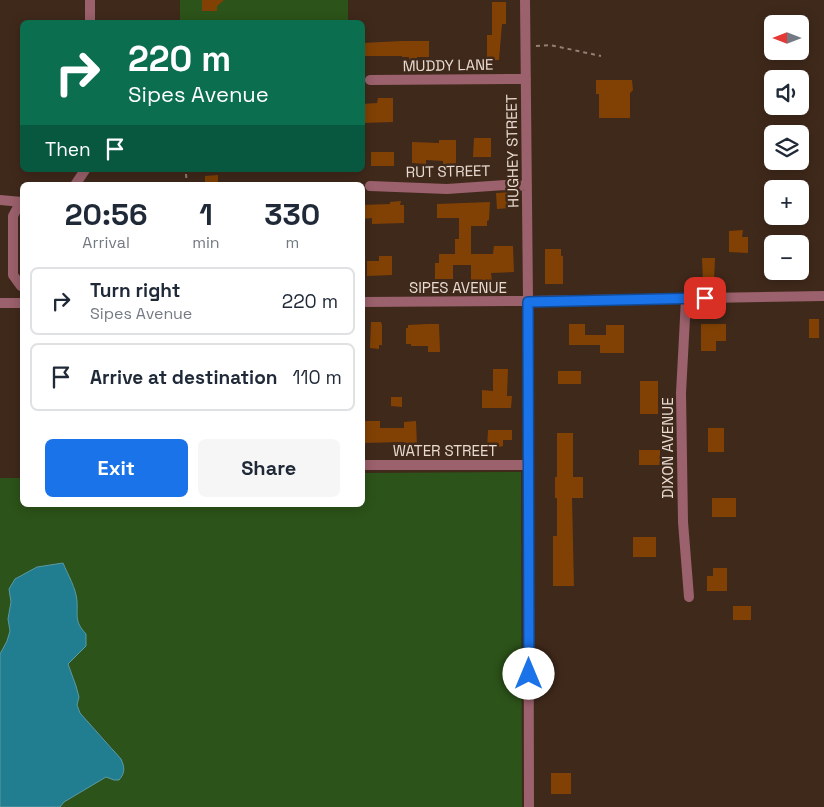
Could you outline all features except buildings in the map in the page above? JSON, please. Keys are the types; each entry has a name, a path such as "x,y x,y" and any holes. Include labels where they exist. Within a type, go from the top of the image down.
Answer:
{"street":[{"path":"90,0 90,20"},
{"name":"HUGHEY STREET","path":"526,0 529,807"},
{"name":"MUDDY LANE","path":"370,80 526,79"},
{"name":"RUT STREET","path":"370,186 447,189 505,185 527,186"},
{"path":"0,200 20,204"},
{"path":"20,207 13,216 18,252 13,275 20,283"},
{"name":"SIPES AVENUE","path":"365,302 528,302 824,296"},
{"name":"DIXON AVENUE","path":"686,299 682,393 683,522 689,597"},
{"path":"0,303 20,303"},
{"name":"WATER STREET","path":"365,464 528,465"}],"path":[{"path":"526,47 550,45 601,56"},
{"path":"186,174 187,182"}],"green space":[{"path":"180,0 348,0 348,20 180,20"},
{"path":"521,472 522,807 60,807 64,802 106,776 114,780 113,749 80,713 77,705 76,686 68,664 86,646 78,626 77,601 74,587 63,563 37,567 15,579 9,589 11,602 8,619 10,631 0,654 0,478 20,478 20,507 365,507 365,473"}],"water":[{"path":"63,563 75,591 78,622 86,634 86,646 68,664 79,697 77,705 80,713 121,759 124,768 123,773 119,780 106,777 64,802 60,807 0,807 0,654 10,631 8,619 11,602 9,589 15,579 37,567"}],"route":[{"path":"529,674 528,302 705,298"}]}
